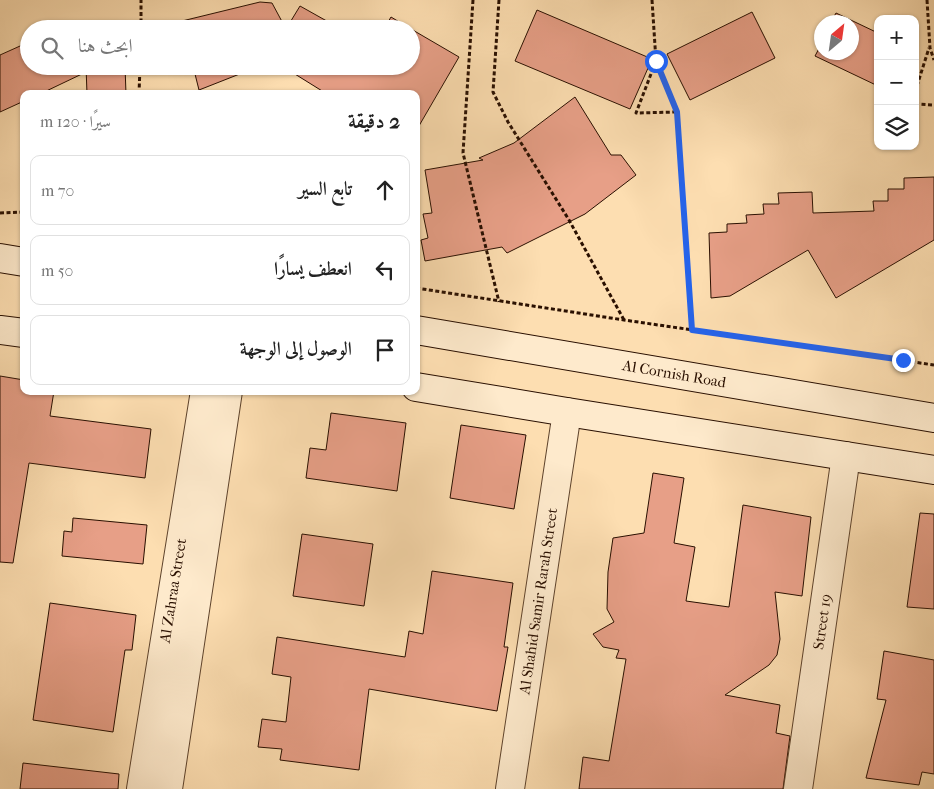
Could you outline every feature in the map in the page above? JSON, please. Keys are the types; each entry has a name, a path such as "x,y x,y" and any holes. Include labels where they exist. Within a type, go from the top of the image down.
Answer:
{"street":[{"path":"0,258 20,261"},
{"path":"0,330 20,332"},
{"name":"Al Cornish Road","path":"420,331 934,418"},
{"path":"420,387 934,470"},
{"name":"Al Zahraa Street","path":"141,789 204,395"},
{"name":"Al Zahraa Street","path":"168,789 227,395"},
{"name":"Al Shahid Samir Rarah Street","path":"510,789 567,412"},
{"name":"Street 19","path":"798,789 846,456"}],"path":[{"path":"140,20 141,0"},
{"path":"473,0 463,153 499,302"},
{"path":"499,0 493,92 508,122 569,220 624,320"},
{"path":"652,0 656,61 677,112 692,330"},
{"path":"927,0 930,48 934,60"},
{"path":"919,80 930,48"},
{"path":"656,61 636,113 677,112"},
{"path":"139,90 140,75"},
{"path":"919,104 934,105"},
{"path":"0,213 20,212"},
{"path":"420,289 499,302 934,364"}],"building":[{"path":"260,2 272,3 281,20 186,20"},
{"path":"300,6 325,20 291,20"},
{"path":"537,10 652,59 630,109 515,61"},
{"path":"752,12 775,58 690,100 667,54"},
{"path":"859,24 874,31 874,84 823,60 859,60"},
{"path":"420,34 459,57 420,124 420,90 321,90 296,75 420,75"},
{"path":"20,46 20,75 80,75 48,90 20,90 20,103 0,112 0,55"},
{"path":"86,75 125,75 126,90 87,90"},
{"path":"195,75 237,75 199,90"},
{"path":"575,97 611,155 621,155 636,175 585,214 507,253 502,247 425,261 421,240 428,238 423,214 432,213 425,170 483,160 479,158 514,143"},
{"path":"934,177 934,240 836,298 808,250 730,296 711,298 709,233 727,232 727,224 747,223 746,215 764,214 763,204 779,204 778,193 812,192 813,213 874,211 873,201 888,201 888,189 904,189 904,178"},
{"path":"0,376 20,379 20,395 53,395 50,416 151,429 145,478 29,463 13,563 0,562"},
{"path":"331,413 406,423 397,491 306,478 310,448 326,450"},
{"path":"461,425 526,435 514,509 450,498"},
{"path":"653,473 684,478 674,543 695,547 686,601 729,607 743,505 811,517 802,596 775,592 780,639 777,655 769,665 725,695 780,705 776,733 790,736 783,789 579,789 583,757 609,761 626,659 616,658 619,650 603,647 593,634 614,622 607,609 608,572 613,538 644,533"},
{"path":"920,513 934,514 934,609 907,607"},
{"path":"73,518 147,525 143,564 62,556 64,531 72,532"},
{"path":"302,534 373,544 364,606 293,596"},
{"path":"432,571 513,583 504,647 508,647 497,711 369,689 359,770 280,760 282,749 258,747 262,719 286,722 291,677 272,674 277,637 405,657 409,631 423,634"},
{"path":"50,603 136,615 132,650 125,650 113,732 33,720"},
{"path":"884,651 934,660 934,774 922,772 919,785 866,778 886,700 877,699"},
{"path":"23,763 119,774 118,789 20,789"}],"route":[{"path":"656,61 677,112 692,330 903,360"}]}
